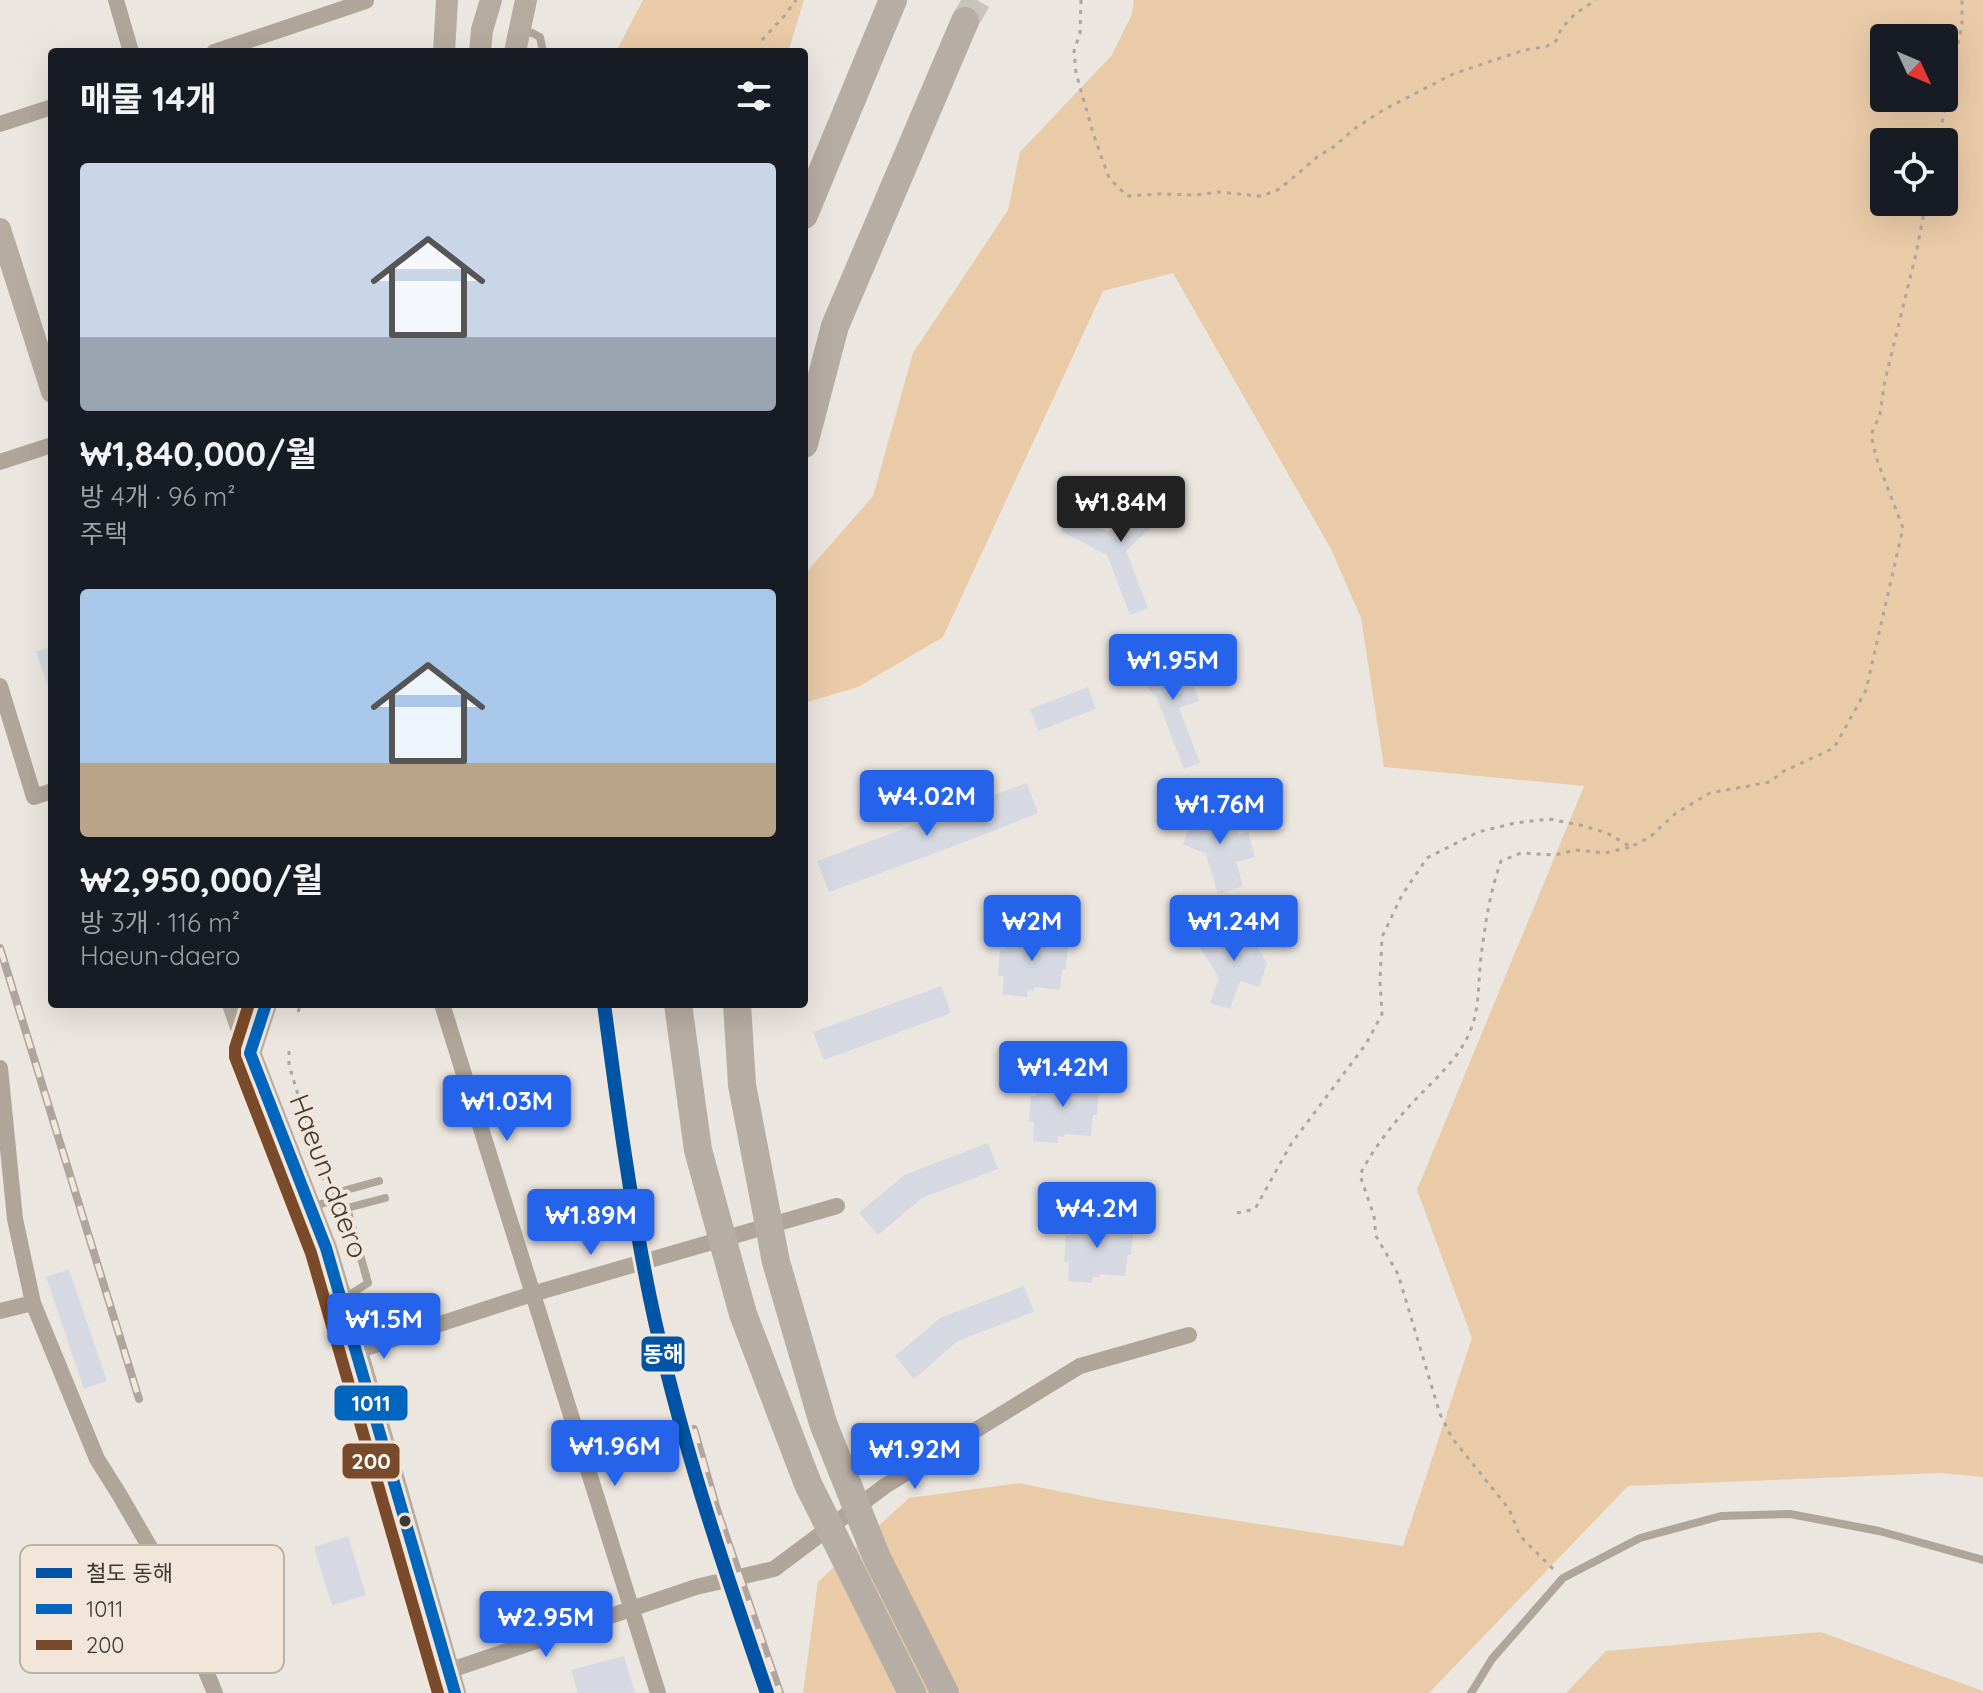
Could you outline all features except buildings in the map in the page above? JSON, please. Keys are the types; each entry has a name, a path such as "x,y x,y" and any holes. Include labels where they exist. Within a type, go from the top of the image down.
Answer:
{"highway":[{"path":"808,205 893,0"},
{"path":"808,429 835,326 965,21"},
{"path":"679,1008 698,1150 743,1314 808,1484 912,1693"},
{"path":"737,1008 742,1085 776,1262 823,1423 877,1558 945,1693"}],"main road":[{"path":"444,48 447,0"},
{"path":"480,48 491,0"},
{"path":"517,41 526,0"},
{"path":"0,229 48,379"},
{"name":"Haeun-daero","path":"234,1008 250,1053 321,1204 326,1248 455,1693"},
{"path":"250,1053 265,1008"}],"street":[{"path":"116,0 130,48"},
{"path":"226,48 366,1"},
{"path":"0,124 48,108"},
{"path":"0,462 48,446"},
{"path":"0,686 34,797 48,792"},
{"path":"443,1008 658,1693"},
{"path":"0,1068 15,1219 33,1303 97,1459 149,1545"},
{"path":"357,1351 532,1294 837,1206"},
{"path":"0,1311 33,1303"},
{"path":"448,1671 696,1587 774,1569 885,1486 1080,1366 1189,1335"},
{"path":"207,1673 215,1693"}],"lane":[{"path":"517,41 532,33 540,37 542,48"},
{"path":"321,1204 339,1192 379,1181"},
{"path":"321,1204 347,1208 385,1198"},
{"path":"342,1300 368,1283 347,1208"},
{"path":"1471,1693 1492,1659 1563,1578 1640,1538 1721,1516 1790,1514 1879,1531 1983,1560"}],"path":[{"path":"762,40 796,0"},
{"path":"1081,0 1080,33 1074,51 1076,73 1109,178 1127,196 1218,192 1260,196 1276,191 1383,110 1453,74 1556,41 1561,29 1575,14 1596,0"},
{"path":"1941,128 1962,24 1962,0"},
{"path":"1563,1578 1520,1536 1509,1509 1452,1438 1440,1414 1398,1274 1376,1236 1374,1216 1360,1175 1367,1160 1412,1103 1462,1048 1472,1029 1477,1011 1481,956 1492,887 1501,861 1521,853 1555,855 1576,850 1605,853 1631,847 1650,837 1676,813 1710,793 1770,782 1782,772 1834,748 1866,690 1903,528 1877,460 1871,435 1880,414 1923,216"},
{"path":"1237,1213 1255,1209 1291,1144 1366,1044 1382,1014 1382,937 1402,895 1427,858 1478,832 1549,819 1607,833 1631,847"},
{"path":"298,1012 300,1008"},
{"path":"289,1051 289,1065 321,1204"}],"shaded area":[{"path":"643,0 804,0 789,48 618,48"},
{"path":"1134,0 1983,0 1983,1477 1940,1473 1628,1486 1429,1693 803,1693 818,1582 909,1498 1019,1483 1107,1501 1403,1546 1472,1338 1417,1190 1584,786 1384,767 1361,618 1331,549 1173,273 1103,291 943,637 858,687 808,702 808,570 873,496 913,353 1008,210 1020,152 1112,55 1132,14"},
{"path":"1821,1632 1983,1693 1566,1693 1606,1651"}],"tunnel":[{"path":"965,21 977,0"}],"railway":[{"path":"0,948 139,1399"},
{"path":"694,1429 718,1513 780,1693"}],"rail line":[{"name":"동해","path":"605,1008 630,1188 661,1348 702,1497 767,1693"}],"transit line":[{"name":"200","path":"248,1008 235,1057 311,1253 438,1693"},
{"name":"1011","path":"265,1008 250,1053 326,1248 455,1693"}]}
